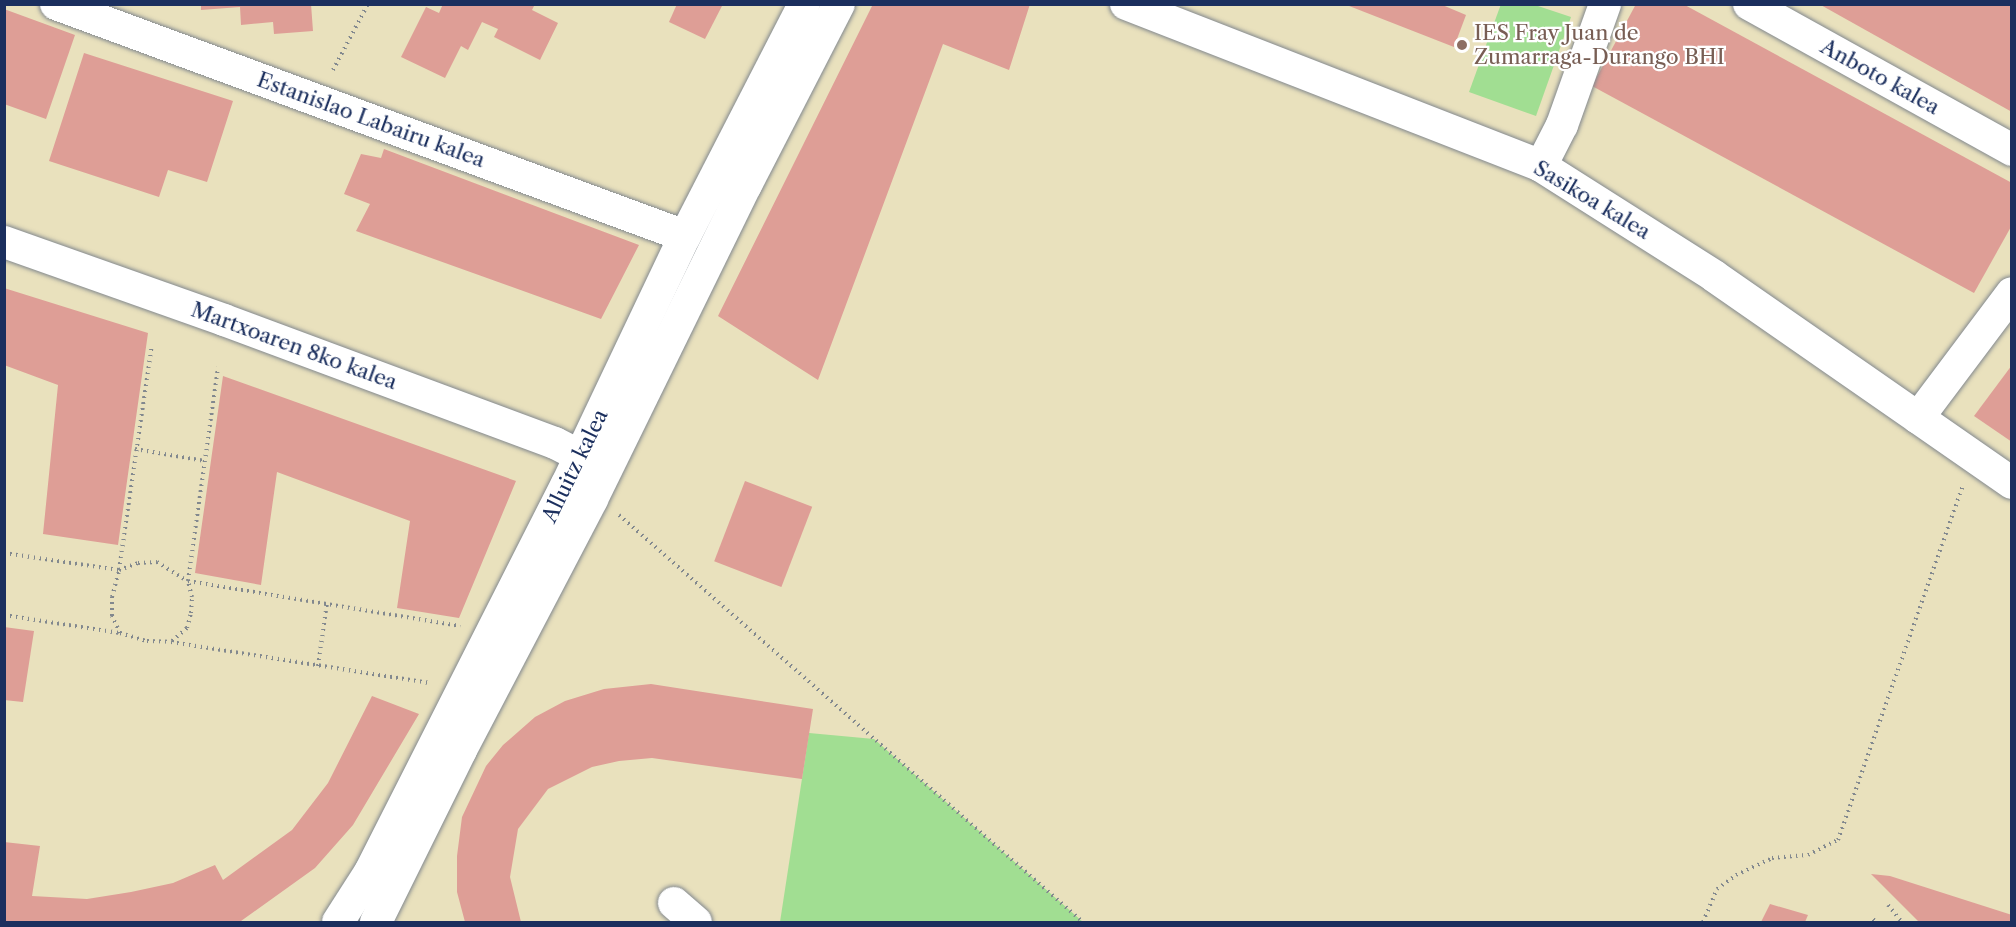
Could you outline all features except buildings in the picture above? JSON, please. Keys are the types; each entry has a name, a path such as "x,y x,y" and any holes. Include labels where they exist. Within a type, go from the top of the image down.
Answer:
{"street":[{"name":"Estanislao Labairu kalea","path":"56,4 685,236"},
{"name":"Alluitz kalea","path":"338,922 370,872 581,456 685,236 804,4"},
{"name":"Alluitz kalea","path":"376,922 461,750 592,499 839,4"},
{"name":"Sasikoa kalea","path":"1126,4 1541,166 1714,276 2012,483"},
{"path":"1541,166 1562,125 1605,4"},
{"name":"Anboto kalea","path":"1749,4 2012,150"},
{"name":"Martxoaren 8ko kalea","path":"4,242 224,320 544,439 581,456"},
{"path":"1918,417 2012,293"}],"path":[{"path":"333,70 368,4"},
{"path":"120,633 112,616 114,583 119,570 135,449 153,345"},
{"path":"171,642 187,628 192,597 189,581 218,367"},
{"path":"135,449 205,461"},
{"path":"1703,922 1717,889 1736,875 1772,858 1808,855 1838,840 1964,483"},
{"path":"612,508 1083,922"},
{"path":"4,553 119,570 138,563 157,562 189,581 491,631"},
{"path":"318,666 327,603"},
{"path":"4,615 120,633 147,641 171,642 462,689"},
{"path":"1888,906 1902,922"}],"green space":[{"path":"1501,4 1535,5 1571,17 1536,116 1469,92"},
{"path":"809,733 874,739 1083,922 780,922"}],"place":[{"name":"IES Fray Juan de Zumarraga-Durango BHI","path":"1462,45"}]}
